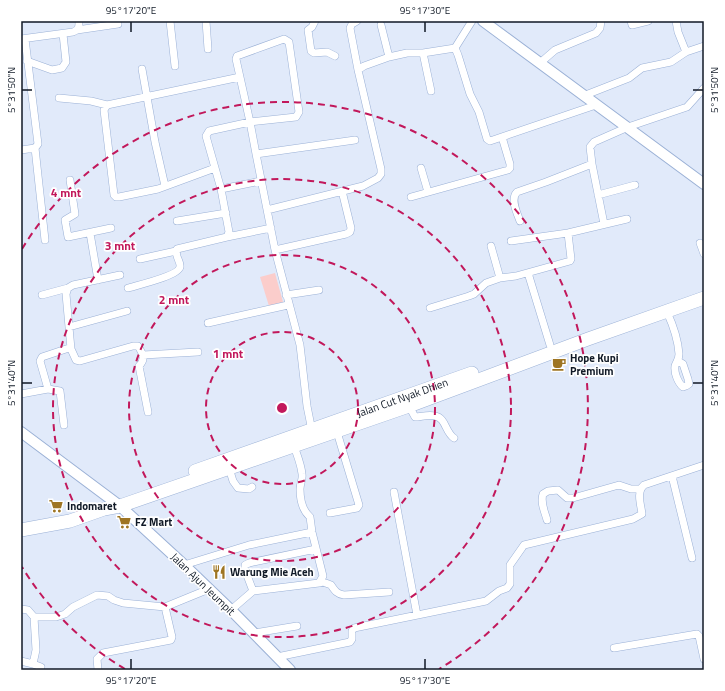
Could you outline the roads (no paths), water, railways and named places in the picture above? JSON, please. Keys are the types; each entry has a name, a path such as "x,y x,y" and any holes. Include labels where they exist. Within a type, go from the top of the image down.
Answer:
{"highway":[{"name":"Jalan Cut Nyak Dhien","path":"21,530 70,521 313,434 704,289"},
{"name":"Jalan Cut Nyak Dhien","path":"112,506 294,446 313,434 337,432 588,339 704,298"}],"street":[{"path":"77,30 79,28 79,21"},
{"path":"170,21 175,66"},
{"path":"206,21 208,49"},
{"path":"314,21 308,30 311,51 314,53 328,52 335,56"},
{"path":"267,210 363,186 378,178 381,174 350,28 352,24 357,21"},
{"path":"358,70 364,66 388,57 408,53 423,54 455,48 472,21"},
{"path":"483,21 704,184"},
{"path":"540,63 555,50 596,33 600,28 601,21"},
{"path":"631,21 632,25 648,21"},
{"path":"676,21 678,32 686,52"},
{"path":"45,240 35,148 38,144 23,39 63,34 77,30 118,24"},
{"path":"381,25 388,57"},
{"path":"27,61 52,70 62,68 66,62 63,34"},
{"path":"227,237 229,232 226,213 206,136 209,131 250,122 296,117 299,112 289,42 284,39 237,56 236,59 250,122 275,250 288,305 300,345 307,406 313,434"},
{"path":"583,96 629,78 642,68 671,62 686,52 704,46"},
{"path":"455,48 470,94 479,112 487,139 490,141 596,105"},
{"path":"423,54 431,91"},
{"path":"142,69 155,142 165,186"},
{"path":"59,98 91,101 107,105 240,77"},
{"path":"604,224 592,164 591,144 628,128 687,107 704,88"},
{"path":"107,105 104,110 114,195 119,197 165,186 215,168"},
{"path":"412,198 428,192 508,170 510,168 510,164 502,138"},
{"path":"256,154 355,140"},
{"path":"21,150 35,148"},
{"path":"520,221 513,199 516,192 592,164"},
{"path":"421,168 428,192"},
{"path":"70,180 75,214 65,220 68,237 111,228"},
{"path":"221,189 261,181"},
{"path":"598,194 635,185"},
{"path":"275,250 350,232 342,191"},
{"path":"177,221 226,213"},
{"path":"511,240 568,233 627,219"},
{"path":"140,259 227,237 271,228"},
{"path":"90,233 98,280"},
{"path":"430,308 474,294 486,283 500,278 516,276 570,261 568,233"},
{"path":"700,243 704,254"},
{"path":"491,246 500,278"},
{"path":"128,288 170,276 178,272 180,265 176,251"},
{"path":"528,273 550,345"},
{"path":"42,295 68,288 73,285 120,275"},
{"path":"68,288 66,294 71,349 76,360 80,361 133,346 138,346 143,355 143,362 139,366 148,412"},
{"path":"286,295 319,290"},
{"path":"208,323 288,305"},
{"path":"69,327 126,311"},
{"path":"667,312 675,330 679,355 678,361"},
{"path":"48,389 40,361 42,357 69,348 71,349"},
{"path":"143,355 198,352"},
{"path":"21,394 48,389 60,392 64,425"},
{"path":"409,406 415,417 435,416 440,418 444,422 450,435 454,438"},
{"name":"Jalan Ajun Jeumpit","path":"21,432 184,565 290,670"},
{"path":"330,513 357,508 359,505 337,432"},
{"path":"294,446 302,471 300,487 302,506 312,522 312,532 323,576 319,583"},
{"path":"547,520 542,504 542,497 543,494 548,491 558,490 567,498 573,498 619,485 631,489 640,488 644,485 704,465"},
{"path":"229,468 233,481 238,488 249,489 252,487"},
{"path":"672,476 692,558"},
{"path":"277,657 350,642 354,628 486,601 499,591 507,588 510,584 510,565 524,545 633,519 642,514 639,493 640,488"},
{"path":"394,492 417,615"},
{"path":"184,565 249,545 312,532"},
{"path":"253,591 245,570 245,565 316,549"},
{"path":"231,610 253,591 324,582 331,585 334,591 344,595 389,592"},
{"path":"34,617 56,617 65,614 73,607 97,595 108,596 123,603 165,607 209,589"},
{"path":"98,670 97,659 103,653 171,640 172,636 165,607"},
{"path":"21,609 28,610 34,617 36,650 33,664"},
{"path":"254,633 297,626"},
{"path":"614,648 697,634 701,640 704,659"},
{"path":"21,662 41,667"}],"place":[{"name":"Hope Kupi Premium","path":"559,364"},
{"name":"Indomaret","path":"56,506"},
{"name":"FZ Mart","path":"124,522"},
{"name":"Warung Mie Aceh","path":"219,572"}]}
